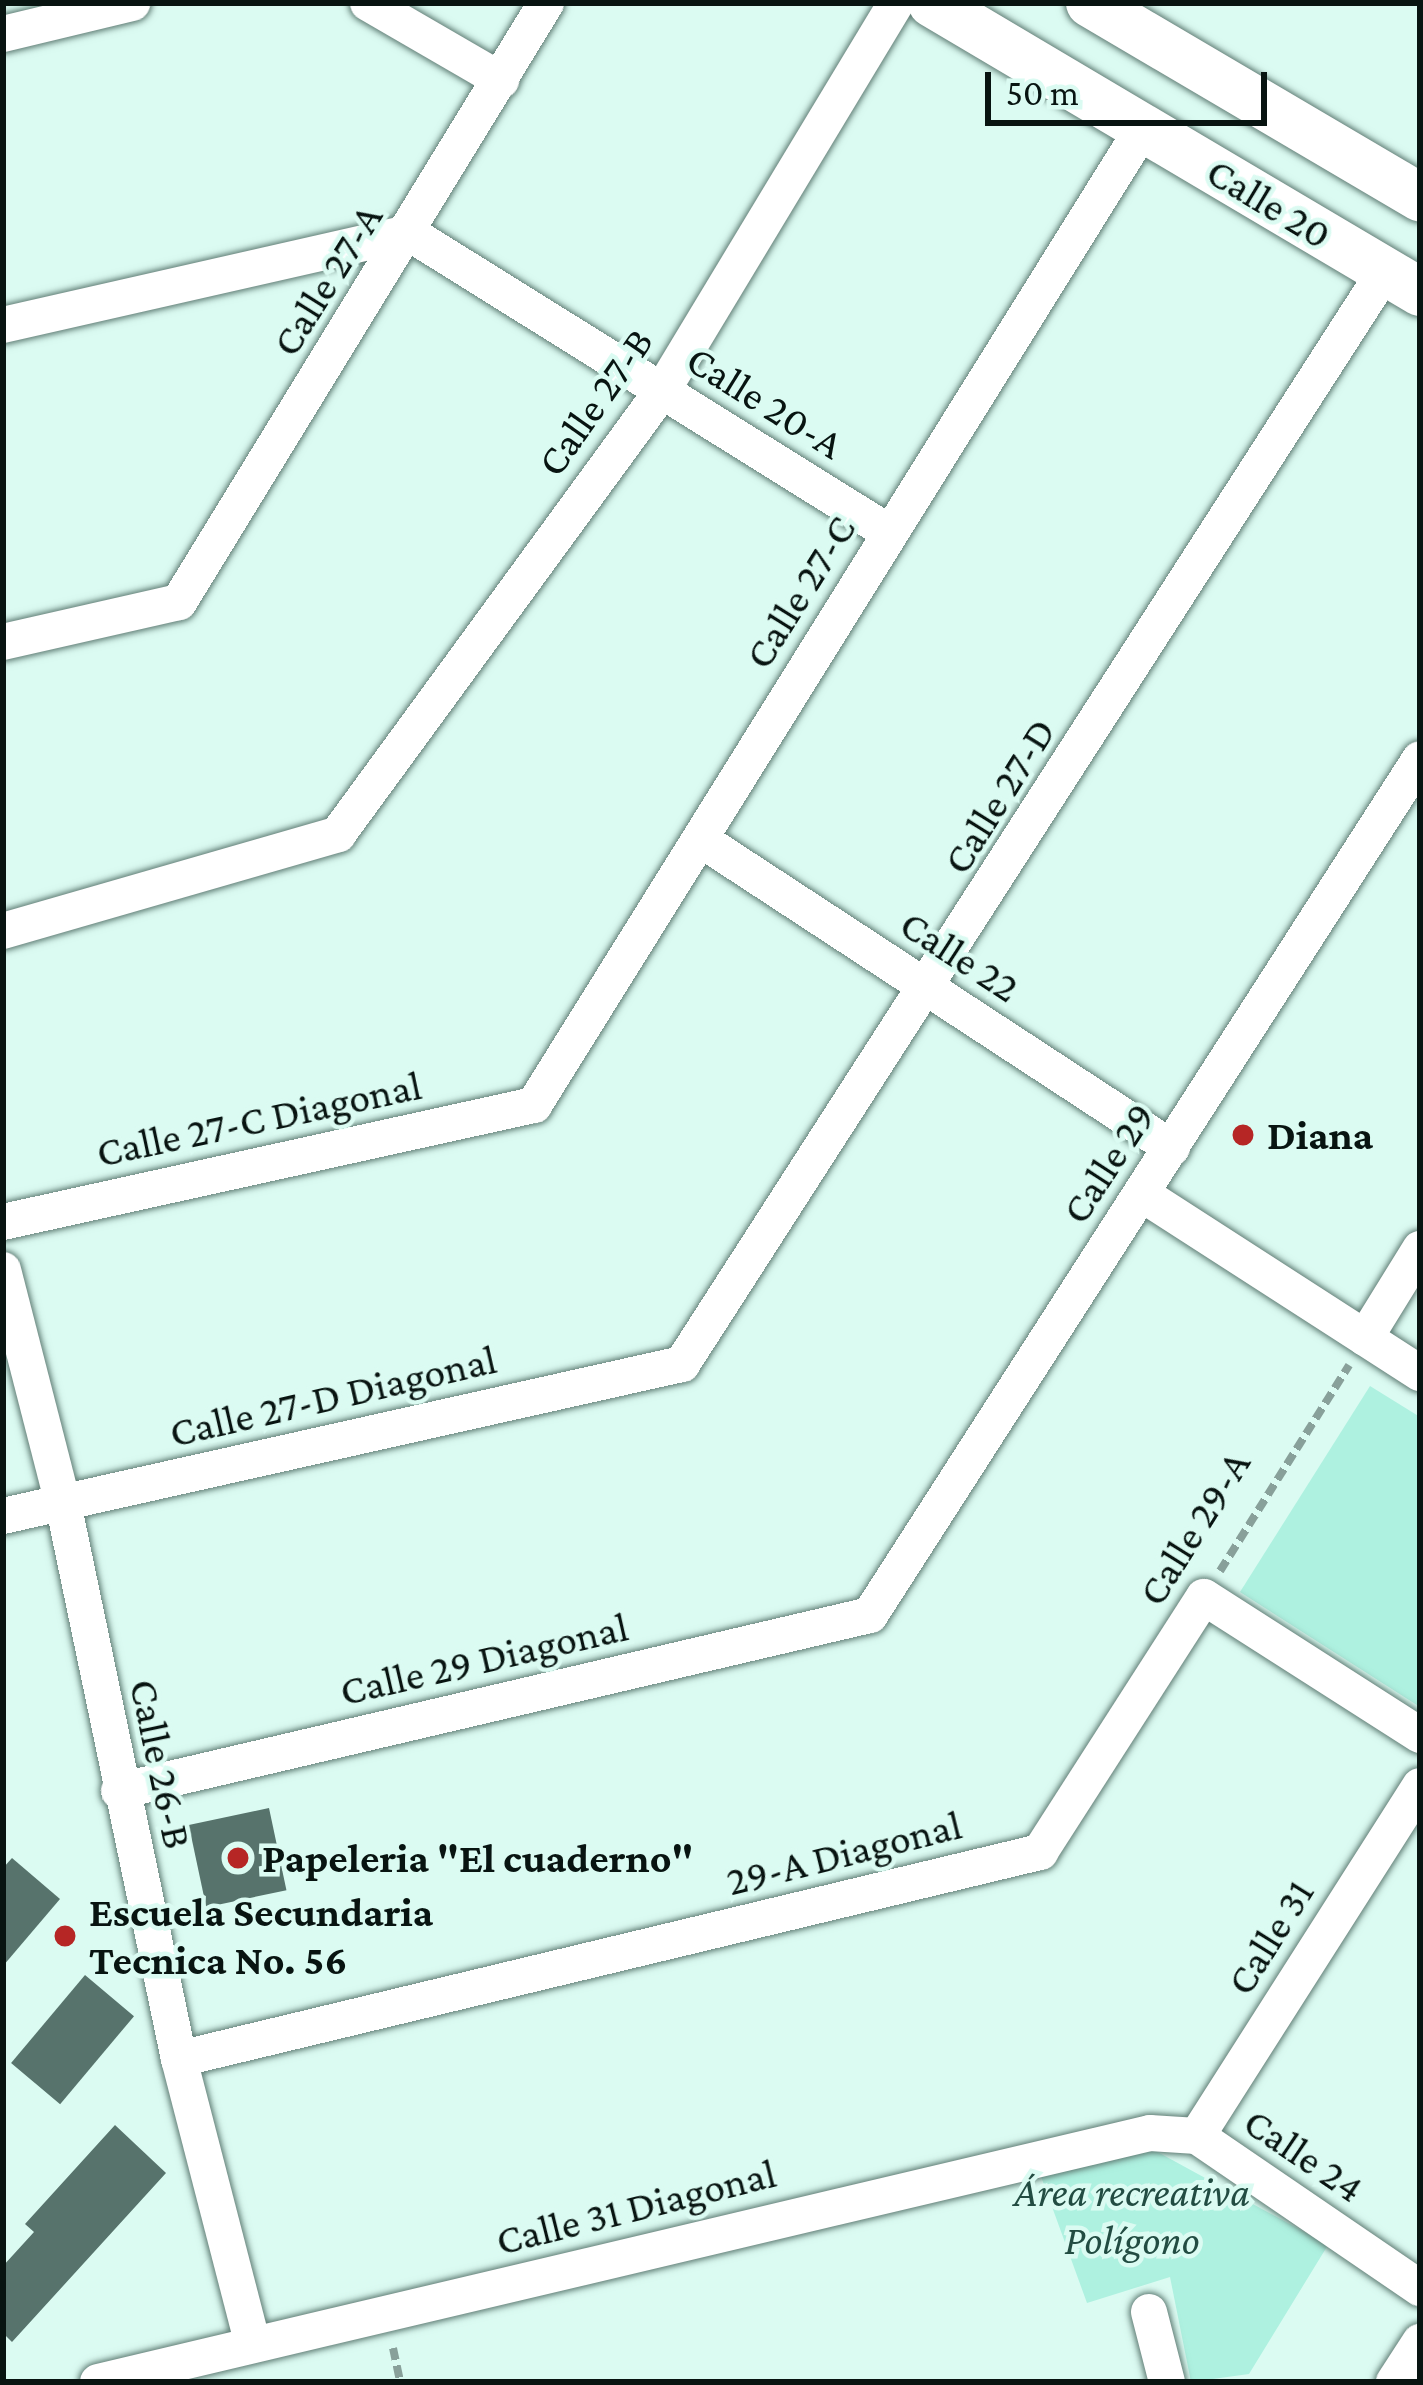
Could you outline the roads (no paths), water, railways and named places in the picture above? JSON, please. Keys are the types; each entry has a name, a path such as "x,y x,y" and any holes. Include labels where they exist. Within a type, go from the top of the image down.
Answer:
{"main road":[{"name":"Calle 20","path":"932,3 1402,282"},
{"name":"Calle 20","path":"1090,3 1420,197"}],"street":[{"path":"3,34 132,3"},
{"path":"368,3 501,80"},
{"name":"Calle 27-A","path":"3,643 179,602 546,3"},
{"name":"Calle 27-B","path":"3,931 338,834 662,391 896,3"},
{"name":"Calle 27-C","path":"534,1105 1143,128"},
{"path":"3,325 409,233"},
{"name":"Calle 20-A","path":"409,233 890,533"},
{"name":"Calle 27-D","path":"682,1364 1402,282"},
{"name":"Calle 29","path":"870,1616 1420,759"},
{"name":"Calle 22","path":"700,839 1172,1148"},
{"name":"Calle 27-C Diagonal","path":"3,1222 534,1105"},
{"path":"1142,1194 1420,1373"},
{"path":"1365,1338 1420,1249"},
{"name":"Calle 26-B","path":"3,1270 63,1503 119,1790 179,2059 253,2345"},
{"name":"Calle 27-D Diagonal","path":"3,1516 682,1364"},
{"name":"Calle 29-A","path":"1040,1852 1204,1597 1420,1735"},
{"name":"Calle 29 Diagonal","path":"119,1790 870,1616"},
{"name":"Calle 31","path":"1197,2136 1420,1786"},
{"name":"29-A Diagonal","path":"179,2059 1040,1852"},
{"name":"Calle 31 Diagonal","path":"98,2382 1025,2158 1150,2133 1197,2136"},
{"name":"Calle 24","path":"1197,2136 1420,2288"},
{"path":"1148,2312 1167,2382"},
{"path":"1394,2382 1420,2342"}],"place":[{"name":"Diana","path":"1243,1135"},
{"name":"Papeleria \"El cuaderno\"","path":"238,1858"},
{"name":"Escuela Secundaria Tecnica No. 56","path":"65,1936"}],"park label":[{"name":"Área recreativa Polígono","path":"1132,2216"}]}
